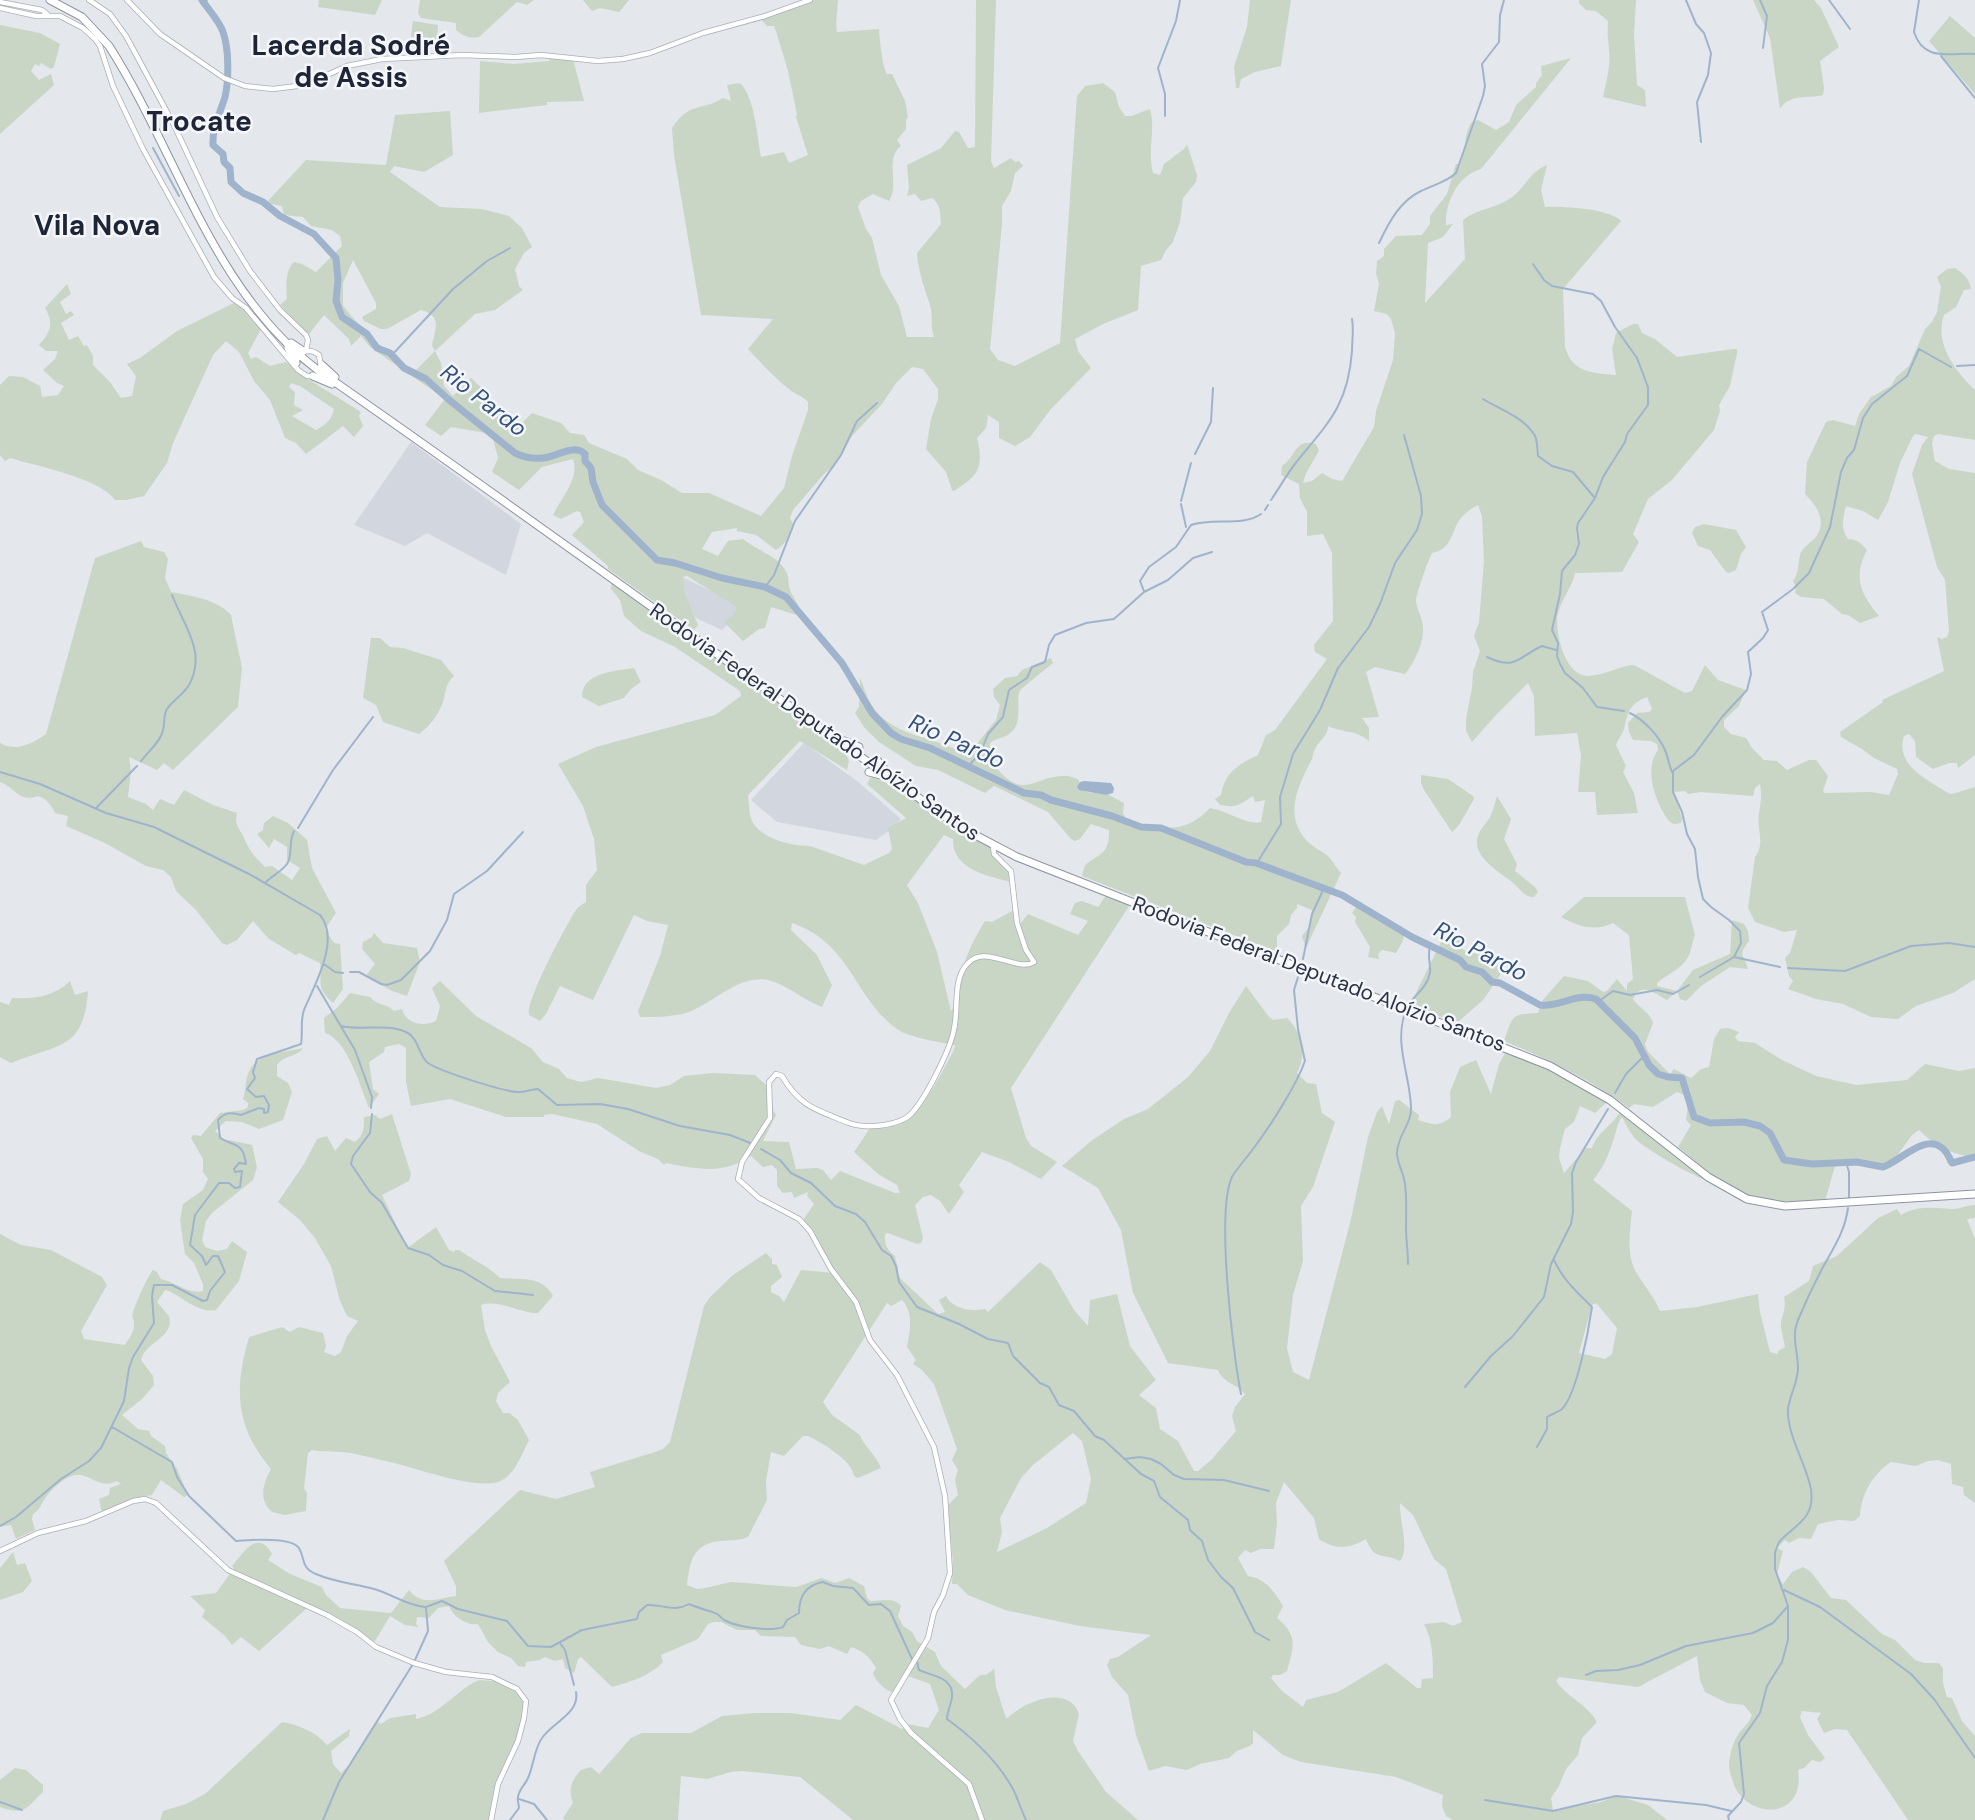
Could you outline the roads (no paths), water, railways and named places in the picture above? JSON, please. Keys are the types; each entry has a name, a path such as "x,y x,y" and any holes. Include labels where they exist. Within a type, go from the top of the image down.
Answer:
{"highway":[{"name":"Rodovia Federal Deputado Aloízio Santos","path":"50,0 82,17 109,46 229,270 248,299 300,357 960,827 993,846 1550,1066 1609,1100 1709,1177 1747,1199 1785,1206 1975,1194"},
{"path":"837,740 859,747"},
{"path":"837,740 851,758"},
{"path":"876,759 892,779"},
{"path":"869,772 892,779"}],"street":[{"path":"89,0 110,14 122,30 174,125 217,217 263,289 279,310 306,335 308,340 300,357 303,375 318,370 317,353 300,357"},
{"path":"127,0 160,34 226,79 256,88 295,87 312,83 347,66 365,61 462,55 541,55 593,61 615,60 650,53 703,33 810,0"},
{"path":"0,2 42,10 68,19 95,39 138,139 214,277 232,298 300,357"},
{"path":"0,8 36,16 48,14"},
{"path":"982,1820 969,1784 907,1729 891,1700 928,1638 934,1612 943,1595 950,1570 945,1499 933,1444 889,1362 870,1340 856,1302 831,1269 810,1231 799,1219 764,1202 738,1179 744,1158 770,1118 769,1082 776,1074 782,1076 793,1094 802,1102 854,1125 866,1126 906,1118 923,1096 949,1046 955,1025 959,982 968,963 982,956 1026,965 1034,962 1017,923 1010,871 994,854 993,846"},
{"path":"0,1551 38,1534 86,1521 133,1501 145,1499 156,1503 228,1570 327,1615 392,1655 446,1672 492,1677 509,1683 524,1697 527,1704 518,1741 498,1784 491,1820"}],"water":[{"path":"1084,781 1111,783 1113,793 1106,795 1079,790 1077,787"}],"waterway":[{"name":"Rio Pardo","path":"202,0 221,28 227,55 225,97 215,127 213,145 223,154 224,162 230,168 231,182 243,193 263,202 280,216 314,234 336,258 336,301 342,317 367,334 377,348 390,353 404,368 426,379 515,453 536,458 570,450 585,454 585,461 591,468 602,505 657,560 765,587 786,597 842,663 872,713 891,733 930,748 1024,793 1041,795 1141,827 1161,828 1246,862 1256,863 1342,895 1412,937 1460,960 1466,967 1482,972 1492,982 1500,983 1540,1005 1582,997 1596,999 1635,1038 1649,1065 1658,1074 1682,1078 1694,1117 1710,1123 1744,1122 1760,1126 1770,1133 1784,1160 1812,1164 1857,1162 1883,1167 1928,1144 1944,1149 1952,1163 1975,1157"},
{"name":"Rio Pardo","path":"204,3 207,0"},
{"path":"1165,116 1165,94 1158,68 1176,21 1180,0"},
{"path":"1379,243 1391,220 1407,200 1456,173 1483,96 1485,86 1482,64 1499,42 1500,15 1504,0"},
{"path":"1686,0 1696,24 1704,33 1711,53 1708,75 1697,102 1701,142"},
{"path":"1760,0 1767,16 1763,48"},
{"path":"1829,0 1850,29"},
{"path":"1919,0 1914,32 1924,48 1939,54 1975,54"},
{"path":"1941,56 1975,98"},
{"path":"153,148 179,196"},
{"path":"392,355 453,289 487,261 510,248"},
{"path":"1533,264 1544,280 1552,286 1593,294 1601,301 1637,358 1648,387 1648,405 1627,434 1625,442 1603,477 1595,498 1578,523 1579,544 1575,555 1562,571 1552,630 1558,643 1557,656 1565,673 1583,688 1597,707 1624,711"},
{"path":"1271,500 1336,411 1342,398 1350,369 1352,319"},
{"path":"1734,957 1741,943 1740,931 1703,899 1695,849 1673,792 1673,771 1694,755 1722,717 1747,690 1751,674 1748,652 1768,630 1762,612 1809,573 1830,527 1841,472 1854,450 1863,418 1872,404 1907,376 1919,349 1951,367"},
{"path":"1957,366 1975,365"},
{"path":"1195,454 1211,422 1213,388"},
{"path":"1483,399 1524,423 1535,436 1538,456 1552,466 1573,472 1594,497"},
{"path":"765,587 774,575 795,521 841,455 857,421 877,403"},
{"path":"1257,863 1281,824 1280,797 1293,754 1320,710 1338,668 1369,627 1395,563 1417,530 1422,514 1421,496 1404,435"},
{"path":"1181,501 1191,463"},
{"path":"1181,504 1186,527"},
{"path":"1265,510 1268,505"},
{"path":"1144,591 1140,581 1149,567 1176,547 1191,525 1245,520 1261,514"},
{"path":"968,766 980,754 988,734 1003,717 1009,690 1027,678 1032,667 1045,662 1049,645 1055,635 1086,623 1114,619 1144,592 1168,580 1193,558 1212,552"},
{"path":"141,761 162,734 167,709 187,689 194,673 196,661 192,639 172,595"},
{"path":"1487,657 1511,663 1542,646 1556,650"},
{"path":"1630,713 1646,724 1659,739 1672,772"},
{"path":"298,828 333,770 373,717"},
{"path":"97,807 137,766"},
{"path":"0,772 40,784 106,813 154,827 251,875 320,915 326,925 328,937 324,963 303,1014 301,1044 257,1059 253,1072 255,1078 247,1089 256,1097 264,1096 269,1105 268,1112 264,1113 264,1109 259,1108 241,1115 226,1114 218,1120 220,1138 240,1148 246,1164 239,1163 234,1169 235,1172 242,1171 240,1187 219,1183 195,1215 190,1245 202,1256 206,1265 213,1256 218,1256 225,1272 210,1291 207,1300 203,1301 172,1285 154,1285 154,1323 133,1357 124,1401 101,1448 89,1461 61,1479 16,1517 0,1526"},
{"path":"266,882 287,864 294,831"},
{"path":"350,972 359,972 387,985 401,980 430,951 447,920 454,894 487,871 523,832"},
{"path":"1303,959 1312,914 1324,888"},
{"path":"1788,968 1845,971 1911,946 1949,943 1975,947"},
{"path":"1408,1006 1424,987 1430,973 1430,946"},
{"path":"1700,977 1734,957 1780,967"},
{"path":"324,964 335,972 343,973"},
{"path":"1241,1394 1227,1282 1228,1192 1233,1175 1276,1115 1305,1061 1294,990 1299,974"},
{"path":"1599,1001 1613,991 1630,995 1657,990 1673,994 1689,985"},
{"path":"317,986 355,1050 372,1097 371,1108"},
{"path":"1405,1013 1401,1036 1411,1113 1397,1153 1406,1189 1408,1264"},
{"path":"341,1026 398,1029 414,1038 428,1063 444,1071 509,1091 538,1089 557,1105 600,1104 628,1109 680,1126 730,1135 753,1144"},
{"path":"1615,1093 1626,1074 1645,1055"},
{"path":"1465,1387 1491,1356 1513,1336 1544,1297 1551,1264 1571,1224 1572,1173 1608,1109"},
{"path":"372,1114 370,1133 353,1156 351,1164 370,1192 382,1203 408,1248 462,1271 495,1291 533,1295"},
{"path":"761,1149 780,1160 791,1173 811,1183 835,1206 856,1214 865,1222 882,1250 891,1256 899,1282 917,1307 988,1339 1008,1343 1013,1356 1040,1383 1049,1387 1059,1405 1074,1411 1095,1436 1104,1440 1141,1474 1154,1481 1160,1497 1188,1520 1190,1530 1202,1541 1208,1560 1233,1588 1255,1632 1269,1640"},
{"path":"1846,1162 1849,1172 1849,1200"},
{"path":"1729,1820 1728,1816 1741,1802 1744,1794 1739,1743 1760,1713 1767,1686 1782,1662 1788,1640 1788,1606 1775,1569 1775,1552 1779,1542 1803,1520 1811,1505 1809,1479 1789,1423 1788,1409 1798,1373 1796,1326 1842,1232 1848,1208"},
{"path":"1537,1447 1547,1429 1547,1417 1562,1409 1573,1390 1592,1307 1566,1280 1554,1260"},
{"path":"112,1427 172,1462 177,1477 189,1496 236,1541 269,1540 295,1544 305,1566 316,1574 374,1589 425,1607"},
{"path":"1124,1459 1151,1459 1184,1479 1224,1480 1269,1491"},
{"path":"426,1607 442,1601 458,1609 507,1621 528,1646 551,1647 582,1630 637,1619 639,1612 647,1605 673,1608 689,1604 737,1625 762,1629 783,1627 787,1620 799,1613 800,1601 808,1589 823,1582 853,1588 869,1605 881,1604 890,1611 912,1659"},
{"path":"1784,1590 1820,1607 1911,1674 1934,1699 1975,1758"},
{"path":"1586,1675 1596,1671 1640,1665 1686,1646 1753,1633 1773,1623 1787,1607"},
{"path":"415,1660 428,1631 426,1608"},
{"path":"560,1643 565,1650 574,1685"},
{"path":"917,1662 919,1670 941,1678 950,1685 952,1697 947,1719 975,1742 1000,1769 1013,1789 1026,1820"},
{"path":"323,1820 339,1782 413,1664"},
{"path":"510,1820 519,1808 519,1794 532,1768 539,1742 570,1712 574,1706 576,1692"},
{"path":"1485,1800 1553,1811 1616,1796 1706,1805 1731,1811"},
{"path":"519,1799 534,1804 547,1820"},
{"path":"0,1802 22,1810"}],"district":[{"name":"Lacerda Sodré de Assis","path":"351,61"},
{"name":"Trocate","path":"199,121"},
{"name":"Vila Nova","path":"97,225"}]}
